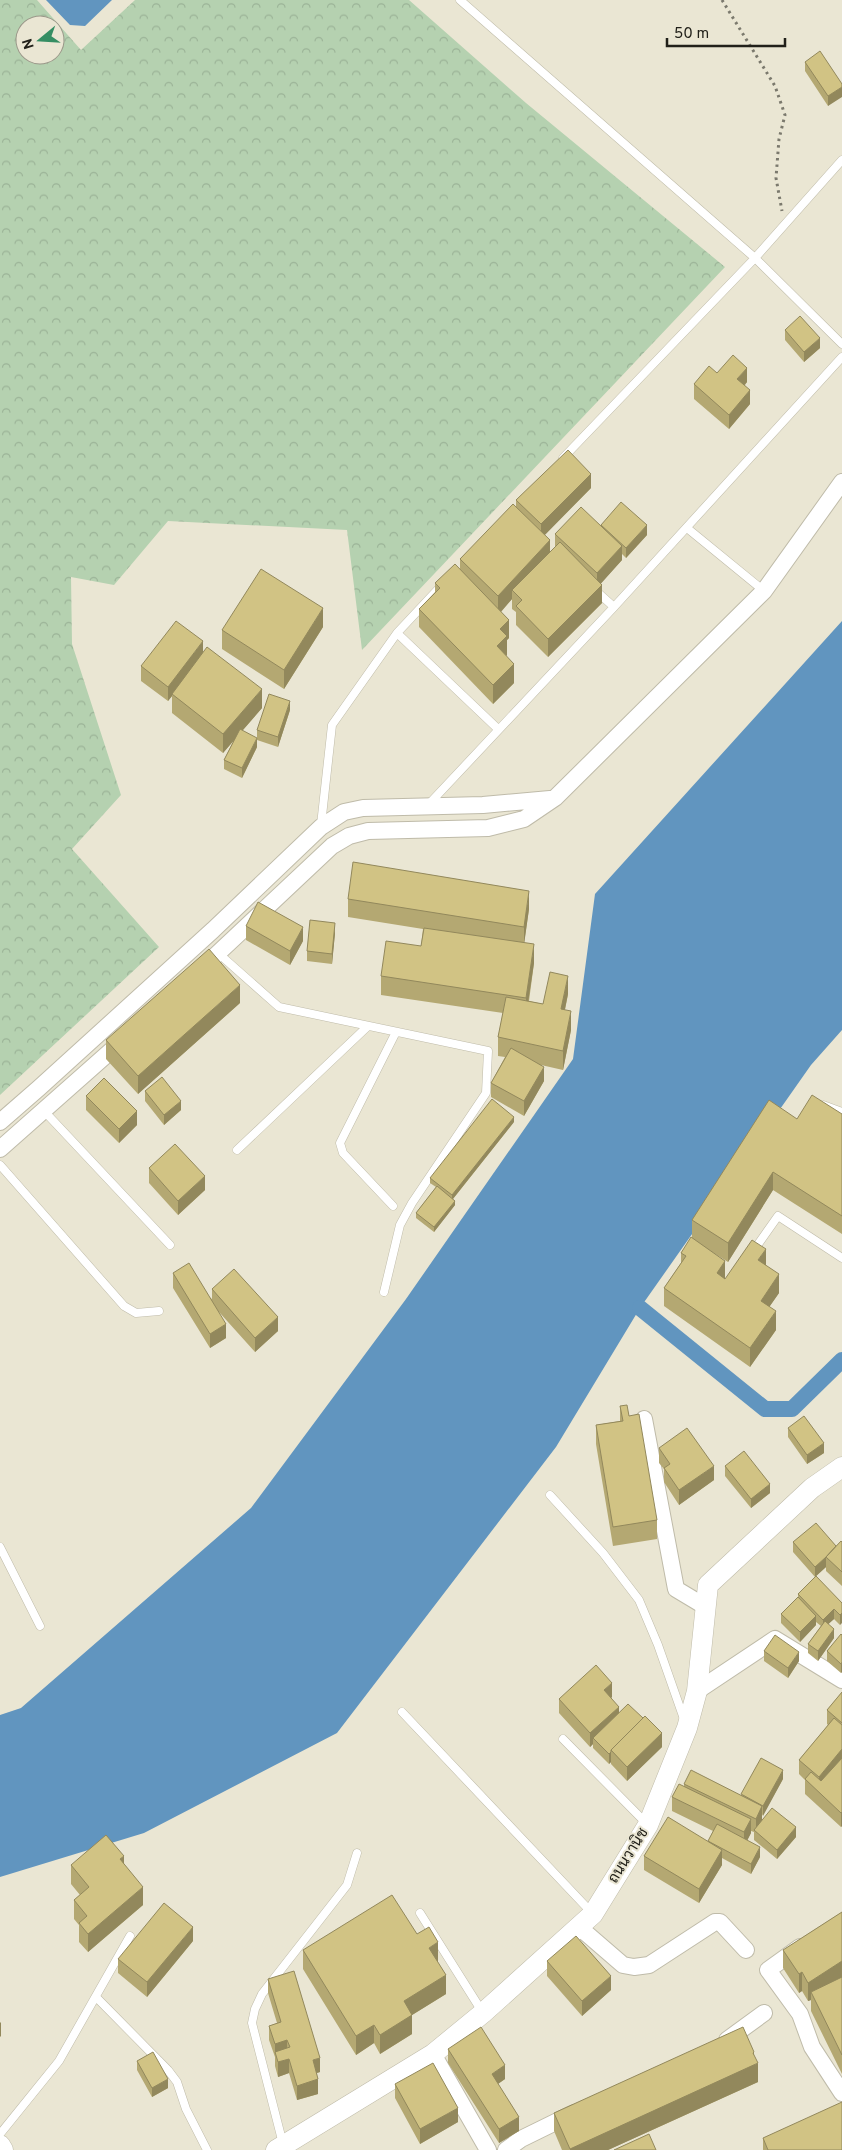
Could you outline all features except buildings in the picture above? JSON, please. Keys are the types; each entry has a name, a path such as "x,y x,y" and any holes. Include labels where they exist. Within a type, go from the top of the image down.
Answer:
{"street":[{"path":"189,979 332,846 349,836 368,831 488,828 524,819 555,798 764,591 842,482"},
{"path":"0,1122 191,949 321,827 344,812 363,808 483,805 555,798"},
{"path":"0,1150 45,1112 131,1032"},
{"path":"644,1419 676,1589 706,1607"},
{"name":"ถนนวานิช","path":"280,2148 432,2054 483,2012 586,1920 648,1825 687,1728 697,1692 708,1585 812,1488 842,1467"},
{"path":"697,1692 775,1639 842,1680"},
{"path":"586,1920 623,1965 634,1967 649,1965 715,1922 720,1922 746,1950"},
{"path":"812,1938 768,1970 800,2014 812,2047 842,2094"},
{"path":"715,2046 731,2038 764,2014"},
{"path":"432,2054 488,2150"},
{"path":"506,2150 521,2139 590,2105"},
{"path":"0,2145 3,2150"}],"lane":[{"path":"460,0 755,258 842,344"},
{"path":"558,464 785,226 842,160"},
{"path":"427,806 614,608 842,357"},
{"path":"687,528 764,591"},
{"path":"321,827 332,725 397,633 450,577"},
{"path":"592,587 614,608"},
{"path":"397,633 498,729"},
{"path":"218,953 279,1007 488,1051 486,1093 412,1203 400,1225 384,1292"},
{"path":"237,1150 368,1026"},
{"path":"393,1206 343,1153 340,1143 396,1032"},
{"path":"815,1101 842,1112"},
{"path":"45,1112 170,1245"},
{"path":"0,1165 124,1306 136,1313 159,1312"},
{"path":"751,1254 778,1216 842,1258"},
{"path":"550,1495 603,1553 639,1600 658,1644 687,1728"},
{"path":"0,1547 40,1626"},
{"path":"402,1712 586,1920"},
{"path":"562,1739 648,1825"},
{"path":"280,2148 252,2023 255,2010 262,1994 346,1885 357,1853"},
{"path":"420,1913 483,2012"},
{"path":"0,2134 58,2061 130,1936"},
{"path":"96,1997 168,2070 177,2082 186,2109 207,2150"}],"path":[{"path":"722,0 774,86 785,115 779,139 776,178 785,226"}],"green space":[{"path":"0,0 37,0 50,15 15,15 15,65 65,65 65,32 81,50 135,0 409,0 526,103 725,267 362,650 347,530 168,521 114,585 71,577 72,644 121,795 72,849 159,947 0,1095"}],"water":[{"path":"46,0 112,0 85,26 70,25 65,20 65,15 60,15"},
{"path":"842,621 842,1030 811,1065 640,1308 556,1447 337,1733 144,1833 0,1877 0,1715 21,1708 251,1508 406,1299 573,1059 595,894"}],"waterway":[{"path":"640,1308 765,1409 792,1409 842,1360"}]}
